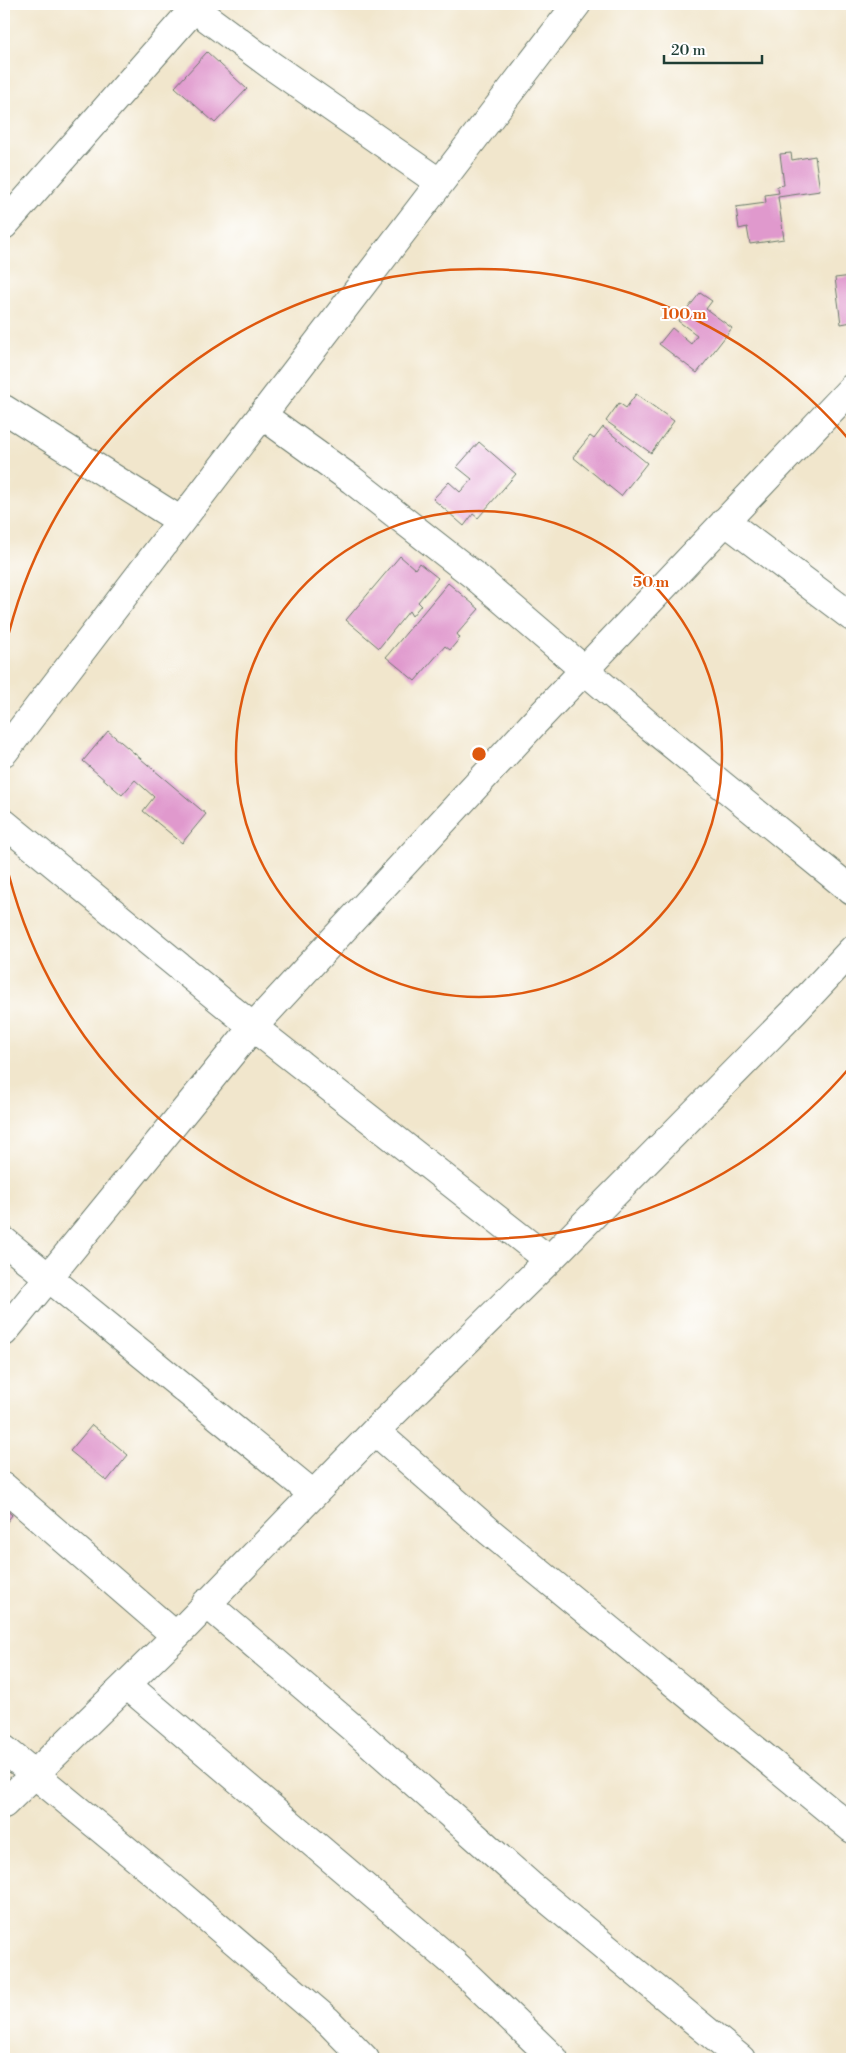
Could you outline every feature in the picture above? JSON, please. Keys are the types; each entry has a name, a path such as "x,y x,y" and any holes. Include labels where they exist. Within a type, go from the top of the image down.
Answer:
{"street":[{"path":"4,752 577,4"},
{"path":"4,225 193,5 272,66 440,183"},
{"path":"4,1332 253,1027 585,670 852,388"},
{"path":"4,409 181,521"},
{"path":"262,415 352,480 476,577 652,728 852,891"},
{"path":"725,522 852,617"},
{"path":"4,824 253,1027 549,1260"},
{"path":"4,1804 176,1636 375,1431 549,1260 793,1013 852,950"},
{"path":"4,1241 313,1494"},
{"path":"375,1431 490,1532 852,1830"},
{"path":"4,1487 176,1636"},
{"path":"206,1603 354,1729 530,1885 741,2059"},
{"path":"127,1685 455,1964 554,2059"},
{"path":"4,1749 328,2021 365,2059"}],"building":[{"path":"207,52 247,89 215,123 175,87"},
{"path":"791,153 792,160 815,156 820,191 778,197 784,239 750,244 747,227 739,229 736,207 766,203 765,195 779,193 777,186 784,185 780,154"},
{"path":"852,276 852,322 841,324 835,278"},
{"path":"700,293 712,301 706,309 732,328 697,373 659,344 672,328 691,344 697,335 678,321"},
{"path":"636,394 674,421 651,453 606,421 619,403 626,408"},
{"path":"603,427 647,463 621,496 573,457 590,436 594,439"},
{"path":"479,442 516,474 478,518 473,514 464,526 433,499 449,482 460,492 472,479 457,467"},
{"path":"400,556 415,569 419,563 438,578 418,602 421,605 412,616 409,611 379,648 346,620"},
{"path":"448,583 479,609 457,634 460,638 450,650 445,646 415,681 386,657"},
{"path":"108,731 206,814 182,843 143,811 154,797 135,780 122,795 83,761"},
{"path":"92,1425 128,1455 107,1481 70,1451"},
{"path":"4,1508 12,1515 4,1526"}]}
